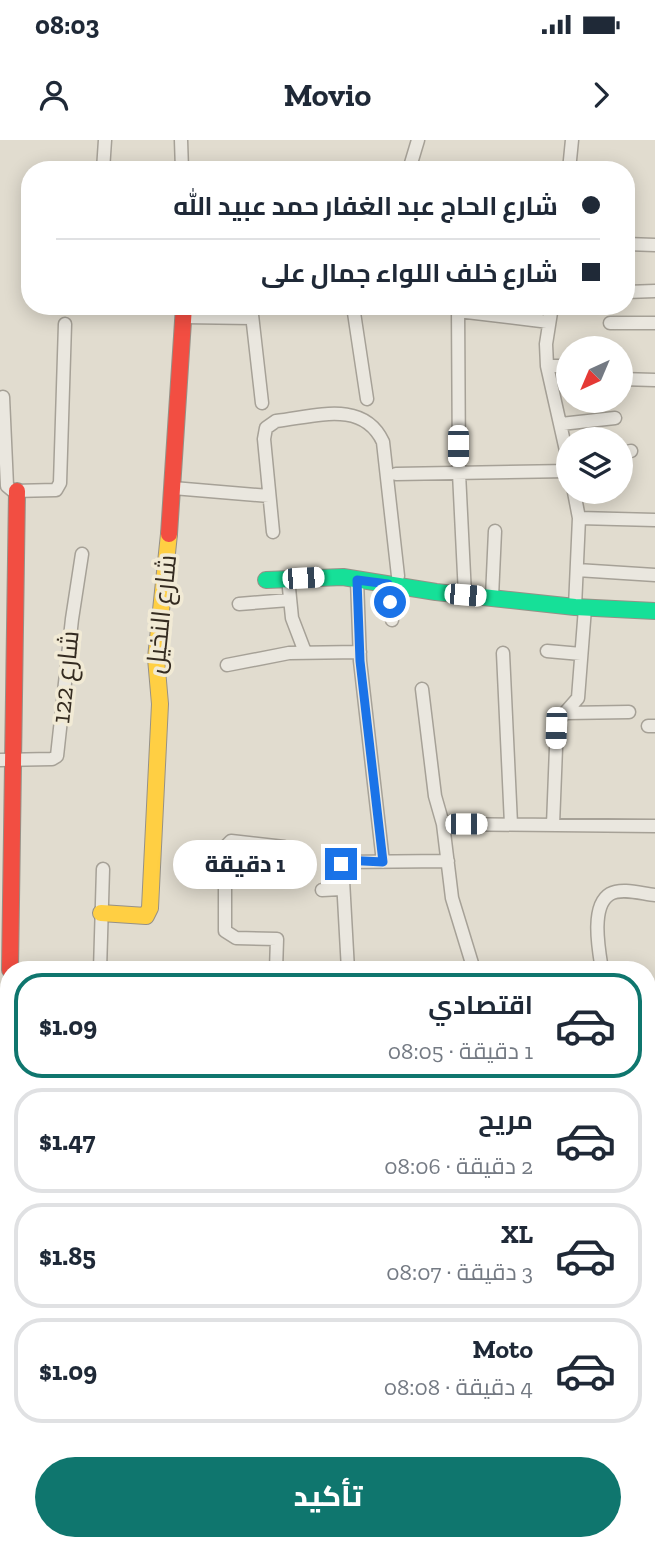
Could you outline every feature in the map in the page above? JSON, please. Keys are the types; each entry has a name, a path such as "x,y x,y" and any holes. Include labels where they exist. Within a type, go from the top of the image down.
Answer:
{"street":[{"path":"98,140 105,140 104,161"},
{"path":"181,140 182,161"},
{"path":"412,161 418,140"},
{"path":"570,161 572,140"},
{"path":"635,244 655,245"},
{"path":"635,292 655,291"},
{"name":"شارع النخيل","path":"101,913 146,916 150,908 160,704 153,681 153,667 164,599 181,409 184,315"},
{"path":"251,315 262,403"},
{"path":"354,315 367,398"},
{"path":"458,315 458,473 465,595"},
{"path":"500,315 549,322"},
{"path":"550,315 547,366 562,427"},
{"path":"610,323 655,323"},
{"path":"3,397 7,483 11,490 53,491 61,483 65,324"},
{"path":"547,366 556,366"},
{"path":"634,379 655,380"},
{"path":"273,531 264,439 271,424 342,414 362,417 371,424 383,442 393,580 392,620"},
{"path":"561,424 615,418"},
{"path":"396,474 556,471"},
{"path":"173,488 269,496"},
{"path":"10,961 6,760 8,605 17,491"},
{"path":"553,825 556,722 578,698 581,654 577,570 579,518 576,504"},
{"path":"579,518 655,520"},
{"path":"492,597 495,531"},
{"name":"شارع 122","path":"6,760 52,759 57,756 82,554"},
{"path":"577,570 655,575"},
{"path":"288,578 289,600 305,652"},
{"path":"267,580 393,580 465,595 580,608 655,611"},
{"path":"357,580 360,652 383,862"},
{"path":"239,604 289,600"},
{"path":"547,651 581,654"},
{"path":"227,665 305,652 360,652"},
{"path":"503,653 511,824"},
{"path":"422,689 435,796 443,824 452,898 471,961"},
{"path":"566,713 629,712"},
{"path":"443,824 655,826"},
{"path":"276,961 277,939 236,938 225,931 225,847 232,841 284,847"},
{"path":"347,961 341,889 343,861 448,861"},
{"path":"100,961 103,869"},
{"path":"322,890 341,889"},
{"path":"601,961 599,920 603,902 610,894 619,892 655,895"}],"traffic: fast":[{"path":"266,580 343,577 436,592 575,607 655,611"}],"traffic: slow":[{"path":"101,913 146,916 150,908 160,704 156,658 169,534"}],"traffic: jam":[{"path":"169,534 183,315"},
{"path":"10,961 17,491"}],"route":[{"path":"341,864 344,860 383,862 360,661 357,580 388,584 390,602"}]}
